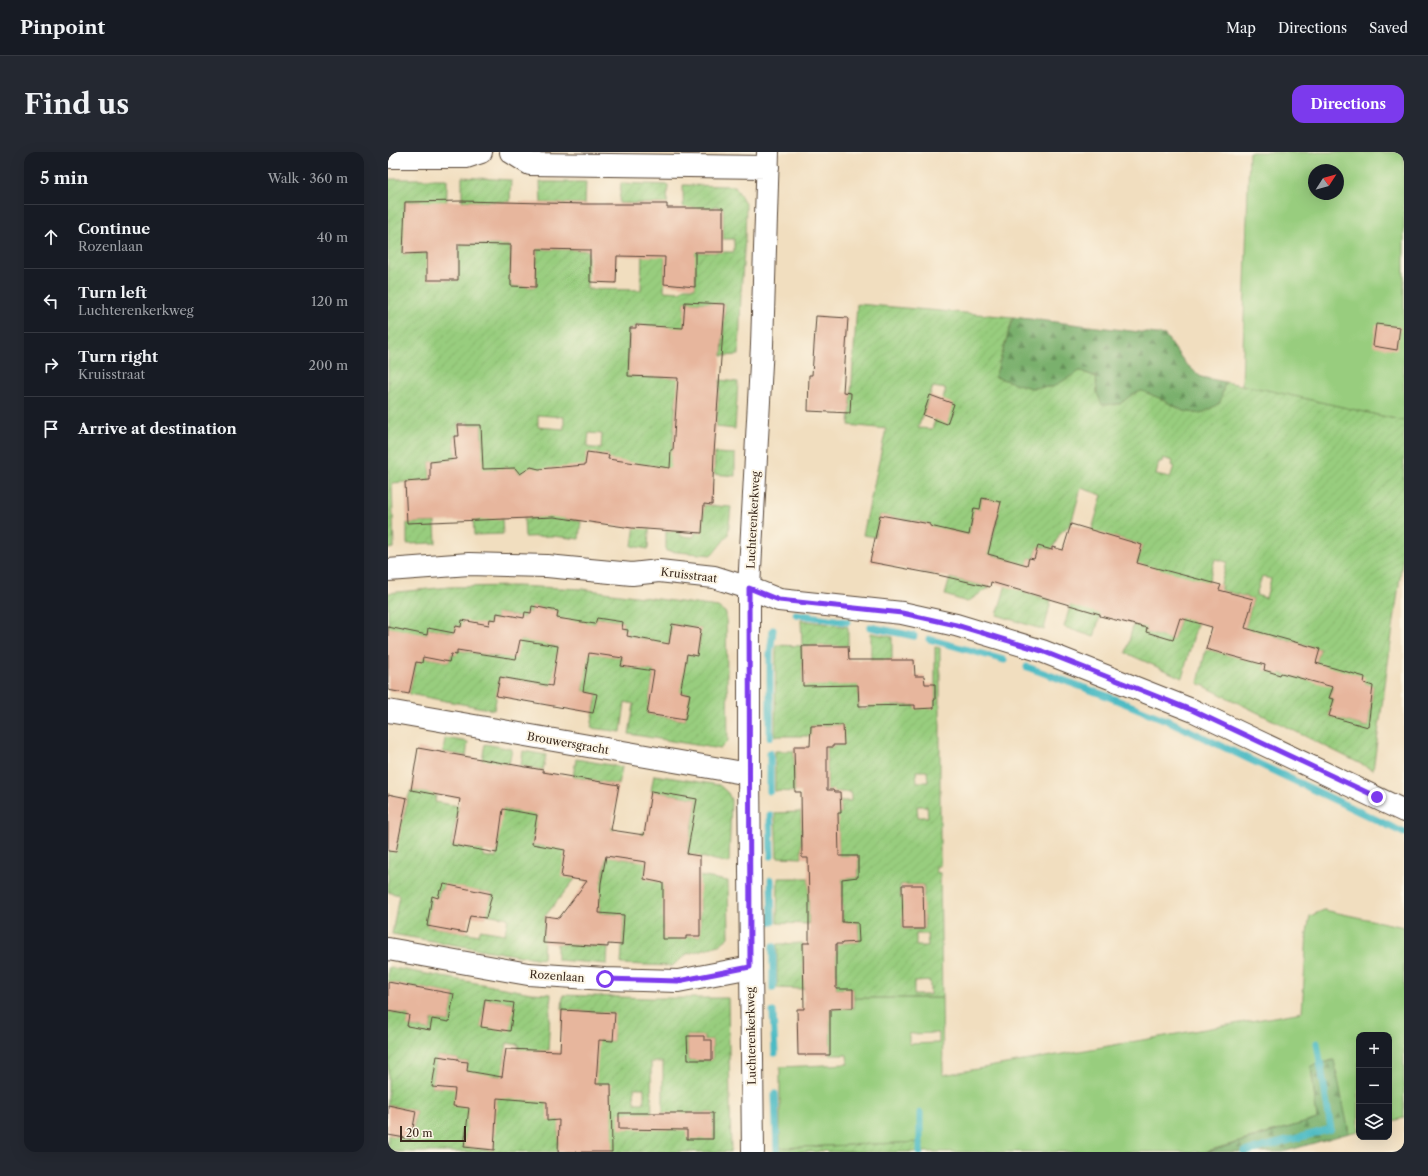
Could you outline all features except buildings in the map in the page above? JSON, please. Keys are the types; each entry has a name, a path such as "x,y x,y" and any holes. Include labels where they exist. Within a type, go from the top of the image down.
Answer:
{"street":[{"path":"388,157 466,157 481,152"},
{"path":"511,152 530,164 768,159"},
{"name":"Luchterenkerkweg","path":"753,1152 750,967 749,588 762,345 768,159"},
{"name":"Kruisstraat","path":"388,570 470,564 546,566 632,574 658,571 714,577 749,588 779,600 902,613 956,625 1042,651 1194,711 1404,810"},
{"name":"Brouwersgracht","path":"388,711 749,774"},
{"name":"Rozenlaan","path":"388,950 528,974 605,979 678,981 750,967"}],"green space":[{"path":"1249,152 1404,152 1404,421 1242,385"},
{"path":"462,177 511,180 510,202 462,201"},
{"path":"388,179 447,179 446,250 419,201 405,202 405,242 403,242 403,254 427,253 445,276 445,280 458,280 458,257 461,244 509,245 511,253 511,286 536,287 537,247 540,249 588,250 587,289 641,290 642,250 667,250 665,260 664,291 680,292 684,288 695,288 695,268 684,268 683,185 735,186 746,205 739,355 722,356 725,304 685,302 684,353 661,327 636,325 636,328 629,328 628,376 681,378 676,401 670,484 652,483 648,549 632,546 641,482 607,467 609,455 603,454 601,463 569,488 565,519 581,521 579,539 553,536 525,537 524,518 538,518 537,501 530,468 526,473 519,473 515,468 502,519 503,534 474,535 468,422 458,423 459,436 454,436 456,460 430,462 430,480 392,483 394,548 388,549","holes":["718,206 718,208 723,208 723,239 734,239 734,252 698,252 699,208","538,415 564,417 564,429 538,427","470,425 481,425 482,445","589,433 602,434 601,449 587,447"]},
{"path":"540,182 586,182 585,204 541,203"},
{"path":"621,183 668,185 667,204 619,203"},
{"path":"857,304 1013,317 995,377 1030,388 1053,387 1080,371 1096,377 1097,393 1102,405 1120,404 1133,394 1142,391 1183,411 1201,414 1220,403 1225,382 1263,389 1404,421 1404,549 1373,770 1198,683 1206,649 1237,657 1253,599 1221,590 1221,584 1227,562 1215,559 1182,678 1126,653 1138,606 1125,602 1142,545 1115,537 1100,616 1094,637 1064,627 1102,495 1081,488 1071,524 1060,533 1052,550 1038,546 1034,559 1029,558 1027,579 1023,592 1051,600 1044,630 997,615 1013,561 988,554 999,513 997,513 995,501 982,498 980,509 974,509 969,535 949,530 936,574 922,572 930,524 880,515 875,537 863,535 886,429 849,425","holes":["933,387 946,389 932,429 918,428","1163,458 1173,461 1172,465 1174,466 1170,478 1156,475 1159,462 1162,462","1163,570 1180,618 1173,640 1146,632","1262,576 1271,579 1266,598 1256,595","1274,636 1320,649 1311,681 1281,673 1277,674 1264,670","1336,677 1373,686 1368,727 1329,716 1334,699 1329,698"]},
{"path":"1013,317 1165,335 1185,363 1201,377 1225,382 1220,403 1201,414 1183,411 1142,391 1133,394 1120,404 1101,405 1097,393 1096,377 1081,371 1053,387 1030,388 995,377"},
{"path":"720,380 738,382 735,429 716,427"},
{"path":"715,453 735,454 735,476 714,474"},
{"path":"704,505 731,507 728,535 712,555 666,551 666,530 680,531 680,536 694,537 695,532 702,532"},
{"path":"435,522 436,543 407,544 407,523"},
{"path":"950,578 990,587 967,602 945,595"},
{"path":"517,586 582,589 718,607 726,613 728,741 720,749 629,734 634,704 625,702 621,732 591,728 597,694 583,691 584,681 569,689 500,677 494,710 409,694 416,662 423,657 449,662 451,654 456,655 457,650 499,657 502,644 520,640 553,640 552,646 623,658 621,666 654,671 647,714 685,720 690,694 679,692 687,654 697,655 701,629 672,624 667,656 653,641 627,636 628,630 622,629 623,622 597,618 595,624 562,625 563,619 557,618 558,611 532,606 531,613 525,612 524,618 498,613 496,620 490,619 489,625 456,626 454,633 428,628 427,635 421,634 420,640 388,628 388,593 449,587"},
{"path":"801,620 848,627 848,646 802,646"},
{"path":"871,633 892,637 892,660 871,660"},
{"path":"776,645 802,646 803,685 858,677 859,710 869,709 869,700 892,693 893,706 915,705 915,709 925,700 935,700 935,647 940,648 940,866 936,866 936,872 940,873 942,998 853,998 853,989 836,989 836,944 859,942 858,923 842,922 842,879 858,877 858,856 839,856 838,825 834,813 841,813 840,801 851,801 851,792 834,792 833,790 827,790 827,747 833,747 833,745 843,745 843,736 775,736","holes":["842,725 811,734 811,726","916,771 927,771 928,782 917,782","917,806 927,806 928,817 918,817","900,885 924,885 924,896 900,897","903,917 924,917 924,929 903,929","916,934 927,934 928,946 916,946","930,981 930,995 914,995 914,982"]},
{"path":"445,738 468,742 466,756 443,752"},
{"path":"485,744 512,749 509,764 496,762 488,806 512,811 535,812 537,817 532,845 545,846 589,824 612,827 614,831 610,856 636,861 640,835 644,831 667,835 646,868 644,879 662,882 664,870 728,881 729,937 719,945 687,954 672,966 621,964 624,915 599,913 600,896 587,895 587,881 601,883 606,860 590,856 575,879 545,916 543,959 392,934 399,895 388,892 388,821 402,823 411,790 436,794 435,802 459,806 451,845 483,850 483,856 496,858 498,841 472,809","holes":["444,885 492,894 486,914 508,918 505,934 480,930 479,935 427,926 432,897 438,898 440,890 442,890","700,899 700,936 686,936"]},
{"path":"523,751 546,755 543,770 521,766"},
{"path":"775,751 794,751 795,792 775,791"},
{"path":"576,759 622,767 619,785 573,777"},
{"path":"654,775 719,785 728,793 731,800 729,863 687,854 697,799 651,791"},
{"path":"801,812 802,858 777,857 775,813"},
{"path":"778,878 809,878 809,924 777,923"},
{"path":"1324,910 1404,927 1404,1118 1392,1121 1392,1032 1356,1032 1356,1132 1349,1133 1333,1060 1311,1066 1317,1119 1204,1152 922,1152 923,1142 780,1148 780,1067 848,1064 847,1055 830,1055 830,1009 854,1008 854,998 942,998 943,1075 1302,1012 1307,932 1310,916","holes":["939,1033 939,1043 909,1044 909,1034"]},
{"path":"803,943 804,989 777,988 777,944"},
{"path":"557,944 608,947 607,964 557,960"},
{"path":"388,967 531,993 551,994 548,1051 561,1073 562,1038 613,1041 614,1013 562,1010 563,995 650,998 728,998 731,1152 612,1152 586,1125 559,1125 558,1152 399,1152 388,1150 388,1135 411,1139 416,1111 388,1105 388,1011 409,1015 408,1026 430,1030 432,1019 449,1022 454,994 388,982","holes":["485,999 514,1003 481,1027","687,1036 704,1036 704,1040 712,1040 712,1060 688,1060","507,1043 519,1045 516,1065 504,1063","437,1056 468,1062 466,1080 444,1078 443,1088 432,1087","651,1062 663,1062 663,1129 652,1129","493,1075 521,1080 490,1092","634,1088 644,1088 644,1103 635,1103","561,1092 560,1120 547,1120","687,1113 713,1113 713,1139","468,1120 493,1150 464,1147"]},
{"path":"1334,1060 1349,1133 1283,1152 1207,1152 1317,1119 1311,1066"},
{"path":"923,1142 922,1152 780,1152 780,1148"}],"waterway":[{"path":"796,614 847,622"},
{"path":"870,627 914,636"},
{"path":"770,737 770,653 773,630"},
{"path":"929,639 1004,660"},
{"path":"1027,667 1104,695 1171,722 1404,833"},
{"path":"770,753 770,791"},
{"path":"770,815 771,856"},
{"path":"771,880 772,922"},
{"path":"773,946 773,988"},
{"path":"773,1012 775,1053"},
{"path":"1245,1152 1331,1129 1317,1043"},
{"path":"775,1094 777,1152"},
{"path":"920,1113 920,1152"}],"route":[{"path":"605,979 678,981 750,967 749,588 779,600 902,613 956,625 1042,651 1194,711 1377,797"}]}
